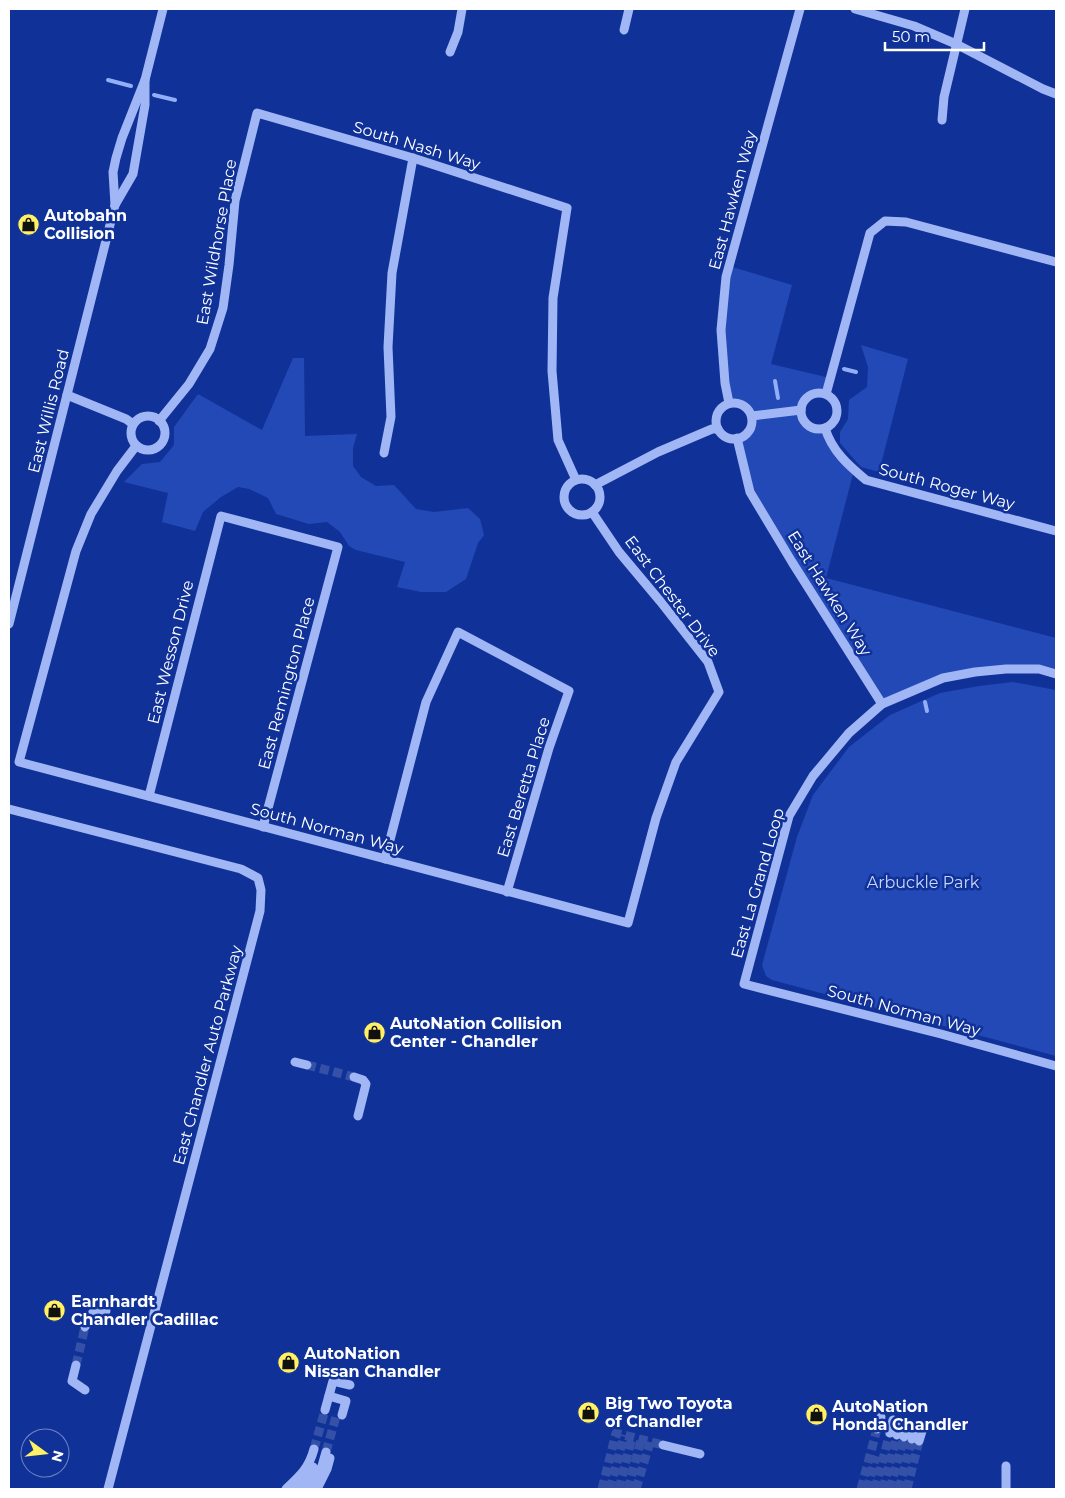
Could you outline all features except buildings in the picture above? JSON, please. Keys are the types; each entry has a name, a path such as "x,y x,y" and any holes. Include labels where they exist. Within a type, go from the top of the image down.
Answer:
{"street":[{"name":"East Willis Road","path":"117,196 113,172 116,158 145,80 163,9"},
{"path":"450,52 458,32 462,9"},
{"path":"624,30 629,9"},
{"name":"East Hawken Way","path":"729,403 725,383 722,330 726,277 800,9"},
{"path":"854,9 914,26 956,44 1056,94"},
{"path":"942,120 944,97 965,9"},
{"name":"East Willis Road","path":"9,624 117,196 132,174 136,161 145,105 145,80"},
{"name":"South Nash Way","path":"257,113 413,158 567,208 553,298 552,371 558,440 576,480"},
{"name":"East Wildhorse Place","path":"160,420 189,384 210,349 223,308 235,201 257,113"},
{"path":"384,453 391,417 388,347 392,274 413,158"},
{"path":"826,394 870,233 884,221 906,222 1056,262"},
{"path":"814,393 826,394 831,397 837,408 835,420 825,428 814,428 802,416 801,410 809,396 814,393"},
{"path":"67,395 126,419 133,424"},
{"path":"729,403 741,404 746,407 752,416 750,428 742,437 726,436 718,429 716,424 718,413 724,405 729,403"},
{"path":"752,416 801,410"},
{"path":"145,416 160,420 165,435 160,445 151,450 145,450 136,446 130,436 133,424 145,416"},
{"name":"South Roger Way","path":"825,428 828,437 843,461 866,480 1056,531"},
{"path":"595,485 658,452 712,429 718,429"},
{"name":"East Hawken Way","path":"736,438 750,492 882,704"},
{"name":"South Norman Way","path":"136,446 117,471 91,514 76,551 19,762 628,923"},
{"path":"586,479 595,485 600,496 596,508 592,512 574,514 569,510 564,499 564,493 570,483 586,479"},
{"name":"East Chester Drive","path":"592,512 620,552 708,662 719,692 676,762 656,818 628,923"},
{"name":"East Wesson Drive","path":"149,796 221,516 338,547"},
{"name":"East Remington Place","path":"263,827 338,547"},
{"name":"East Beretta Place","path":"385,859 426,702 458,632 569,691 549,748 507,892"},
{"name":"East La Grand Loop","path":"744,984 789,816 812,776 849,733 882,704 944,678 1006,669 1039,669 1056,674"},
{"name":"East Chandler Auto Parkway","path":"9,809 241,869 258,878 261,890 260,910 108,1489"},
{"name":"South Norman Way","path":"744,984 941,1034 1056,1066"},
{"path":"295,1062 307,1065"},
{"path":"354,1077 363,1080 366,1084 358,1116"},
{"path":"85,1327 93,1312 106,1311"},
{"path":"76,1364 72,1381 85,1390"},
{"path":"337,1398 334,1412 337,1398 333,1381 344,1384"},
{"path":"897,1435 901,1422"},
{"path":"897,1435 901,1422"},
{"path":"897,1435 901,1422"},
{"path":"897,1435 901,1422"},
{"path":"663,1445 700,1454"},
{"path":"286,1489 302,1474 311,1460 323,1451"},
{"path":"297,1489 307,1478 323,1451"},
{"path":"308,1489 322,1466 323,1451"},
{"path":"317,1489 327,1469 323,1451"},
{"path":"1006,1466 1006,1489"}],"green space":[{"path":"729,266 792,285 771,364 830,378 826,394 815,394 808,397 803,403 802,411 803,418 807,424 815,428 825,428 854,470 826,578 1056,638 1056,674 1039,669 943,678 882,704 750,492 737,438 750,429 752,417 745,407 729,403 721,330"},
{"path":"861,345 908,359 879,472 861,467 840,443 840,432 848,419 849,400 867,387 868,367"},
{"path":"293,358 304,358 305,436 357,434 353,448 353,466 361,477 376,486 394,485 416,509 434,512 468,508 480,519 484,535 478,543 466,579 446,592 421,592 397,587 405,562 356,550 349,546 340,532 327,522 309,524 276,514 268,498 249,489 238,487 221,497 203,512 195,531 162,522 168,493 124,482 142,464 160,462 174,445 174,427 198,394 262,430"},
{"name":"Arbuckle Park","path":"1013,682 1056,690 1056,1056 772,980 766,976 762,965 797,837 813,795 849,747 890,715 940,693"}],"waterway":[{"path":"108,80 131,86"},
{"path":"154,95 175,100"},
{"path":"844,369 856,372"},
{"path":"775,381 778,398"},
{"path":"925,702 927,711"}],"tunnel":[{"path":"307,1065 354,1077"},
{"path":"76,1365 85,1327"},
{"path":"314,1449 325,1410"},
{"path":"326,1452 337,1413"},
{"path":"861,1489 877,1429"},
{"path":"602,1489 616,1433 663,1445"},
{"path":"875,1489 890,1433"},
{"path":"610,1489 624,1435"},
{"path":"883,1489 897,1435"},
{"path":"619,1489 632,1437"},
{"path":"890,1489 904,1437"},
{"path":"899,1489 912,1439"},
{"path":"628,1489 641,1440"},
{"path":"907,1489 919,1441"},
{"path":"636,1489 650,1442"},
{"path":"867,1489 876,1456"}],"place":[{"name":"Autobahn Collision","path":"28,224"},
{"name":"AutoNation Collision Center - Chandler","path":"374,1032"},
{"name":"Earnhardt Chandler Cadillac","path":"55,1310"},
{"name":"AutoNation Nissan Chandler","path":"288,1362"},
{"name":"Big Two Toyota of Chandler","path":"589,1412"},
{"name":"AutoNation Honda Chandler","path":"816,1415"}]}
